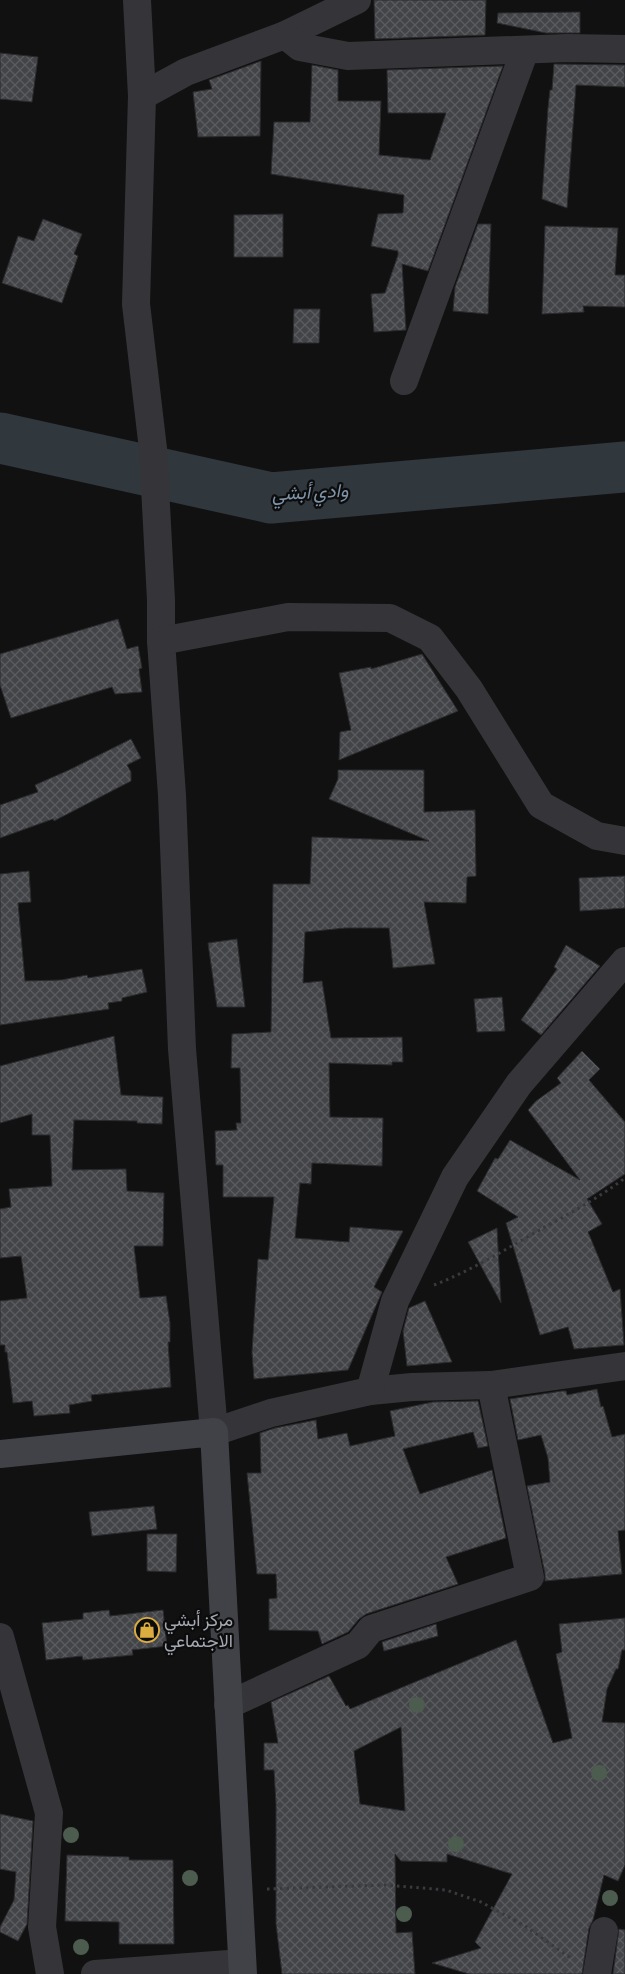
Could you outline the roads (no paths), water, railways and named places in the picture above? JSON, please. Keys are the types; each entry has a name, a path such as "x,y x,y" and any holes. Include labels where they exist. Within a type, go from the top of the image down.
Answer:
{"street":[{"path":"95,1974 242,1968 214,1432 182,1049 172,795 161,641 161,600 153,448 136,304 142,96 137,0"},
{"path":"142,96 186,72 285,35 356,0"},
{"path":"285,35 300,47 348,56 567,48 625,49"},
{"path":"404,382 525,50"},
{"path":"161,641 288,617 390,618 430,638 469,689 541,805 597,836 625,841"},
{"path":"370,1391 395,1301 455,1177 519,1084 625,961"},
{"path":"0,1454 214,1432 271,1414 370,1391 412,1387 491,1385 625,1366"},
{"path":"228,1705 358,1645 371,1629 530,1577 491,1385"},
{"path":"0,1637 49,1813 42,1927 50,1974"},
{"path":"587,1969 604,1931"}],"waterway":[{"name":"وادي أبشي","path":"0,438 271,498 625,467"}],"place":[{"name":"مركز أبشي الاجتماعي","path":"147,1630"}]}
